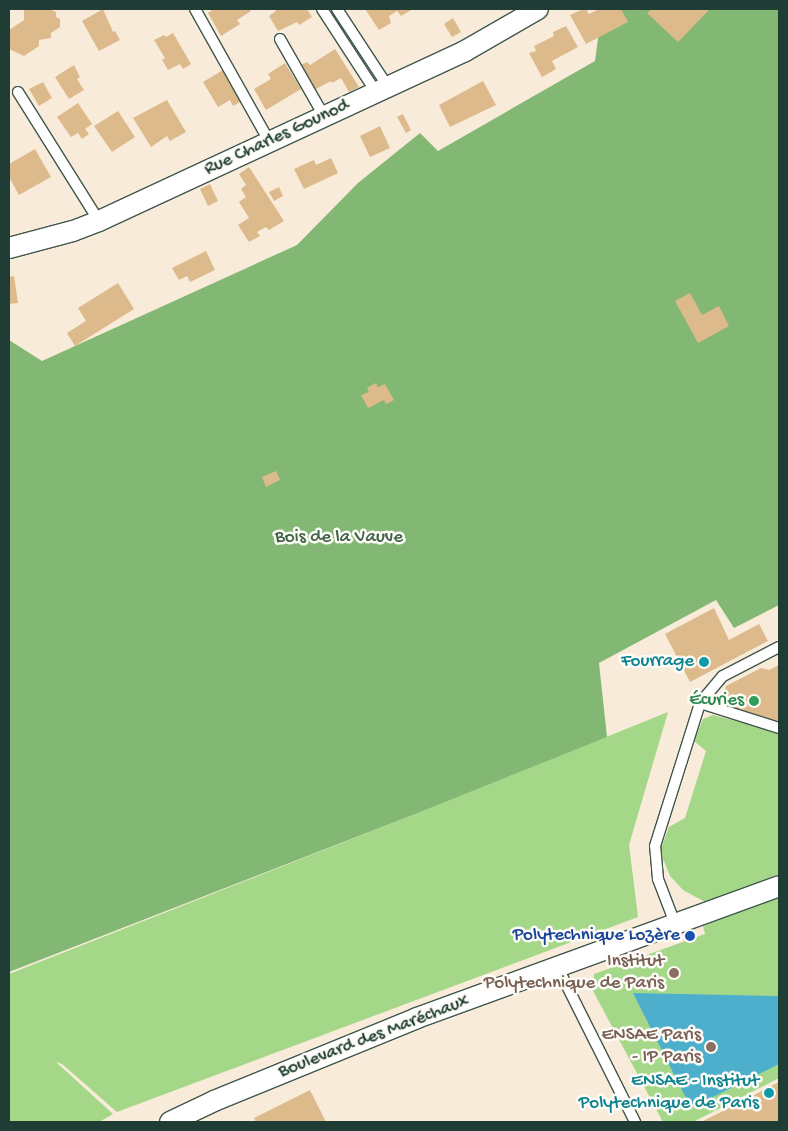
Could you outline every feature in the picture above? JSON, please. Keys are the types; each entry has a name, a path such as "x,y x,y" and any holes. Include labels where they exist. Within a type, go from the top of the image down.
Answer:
{"street":[{"name":"Rue Charles Gounod","path":"9,248 72,232 99,221 466,51 538,9"},
{"name":"Boulevard des Maréchaux","path":"170,1122 214,1101 417,1018 676,926 779,886"}],"lane":[{"path":"195,9 269,141"},
{"path":"322,9 382,89"},
{"path":"337,9 382,89"},
{"path":"280,39 324,116"},
{"path":"18,92 99,221"},
{"path":"676,926 658,879 655,846 700,703 723,676 779,647"},
{"path":"700,703 779,728"},
{"path":"558,968 635,1122"}],"green space":[{"name":"Bois de la Vauve","path":"602,9 779,9 779,605 734,628 716,600 599,663 607,737 418,813 9,972 9,340 42,361 297,245 358,183 420,133 438,151 595,61"},
{"path":"668,712 629,845 638,917 117,1112 62,1064 56,1062 113,1114 99,1122 9,1122 9,974"},
{"path":"713,715 779,732 779,874 705,902 683,890 670,876 660,851 669,827 685,818 706,751 694,741 703,719"},
{"name":"ENSAE Paris - IP Paris","path":"779,896 779,1078 693,1122 663,1122 592,989 594,974 705,934 703,926"}],"water":[{"path":"633,993 779,996 779,1064 691,1108"}],"building":[{"path":"24,9 49,9 56,12 56,17 60,19 60,27 51,33 51,38 39,40 39,46 24,56 9,49 9,30 24,20"},
{"path":"103,9 113,32 115,31 120,40 99,51 82,21"},
{"path":"214,9 249,9 251,11 237,20 240,24 221,36 208,13"},
{"path":"274,9 307,9 312,17 299,25 297,22 278,31 269,16 276,11"},
{"path":"365,9 413,9 401,16 397,11 389,16 391,23 379,30"},
{"path":"586,9 589,14 599,9 621,9 628,22 586,44 570,15"},
{"path":"652,9 710,9 678,42 647,13"},
{"path":"453,18 461,32 452,37 444,24"},
{"path":"566,26 578,47 552,61 556,69 542,77 529,53 536,51 534,46 554,36 553,32"},
{"path":"173,33 191,64 183,69 180,64 168,70 162,60 165,58 154,40"},
{"path":"335,49 359,87 349,92 341,78 314,90 299,66 307,62 310,65"},
{"path":"285,63 301,89 266,110 254,89 271,79 268,74"},
{"path":"74,65 80,77 77,79 84,90 69,99 55,77"},
{"path":"223,70 242,101 233,106 230,100 218,107 203,82"},
{"path":"483,81 496,105 450,127 439,105"},
{"path":"43,82 52,98 39,106 29,89"},
{"path":"167,100 186,132 170,141 167,136 151,147 133,118"},
{"path":"78,103 92,124 85,129 89,134 82,139 78,133 71,137 57,117"},
{"path":"118,111 135,137 112,152 94,126"},
{"path":"403,114 411,130 406,133 397,117"},
{"path":"380,126 390,148 370,157 360,136"},
{"path":"35,149 51,177 19,195 9,177 9,164"},
{"path":"331,158 338,173 304,189 294,169 314,160 316,165"},
{"path":"249,167 284,221 269,230 266,227 257,232 260,236 249,242 238,225 249,218 239,202 246,197 241,189 246,185 239,174"},
{"path":"210,184 218,201 208,206 200,189"},
{"path":"279,187 283,196 274,201 269,192"},
{"path":"206,251 215,270 190,282 187,276 179,280 172,268"},
{"path":"14,276 18,303 9,304 9,277"},
{"path":"118,283 134,309 75,346 67,333 86,321 78,308"},
{"path":"690,293 702,315 719,306 729,326 698,343 675,301"},
{"path":"376,383 378,387 385,384 394,400 386,404 384,400 368,408 361,395 369,392 367,388"},
{"path":"276,471 280,480 266,487 262,477"},
{"name":"Fourrage","path":"714,608 729,640 759,624 768,641 690,682 665,634"},
{"name":"Écuries","path":"779,665 779,716 777,723 732,709 724,693 726,686 761,668 769,670"},
{"name":"ENSAE - Institut Polytechnique de Paris","path":"779,1082 779,1122 701,1122 737,1104"},
{"path":"310,1090 326,1122 256,1122 254,1118"}],"place":[{"name":"Fourrage","path":"704,662"},
{"name":"Écuries","path":"754,701"},
{"name":"Polytechnique Lozère","path":"690,936"},
{"name":"Institut Polytechnique de Paris","path":"674,973"},
{"name":"ENSAE Paris - IP Paris","path":"711,1047"},
{"name":"ENSAE - Institut Polytechnique de Paris","path":"769,1093"}]}
